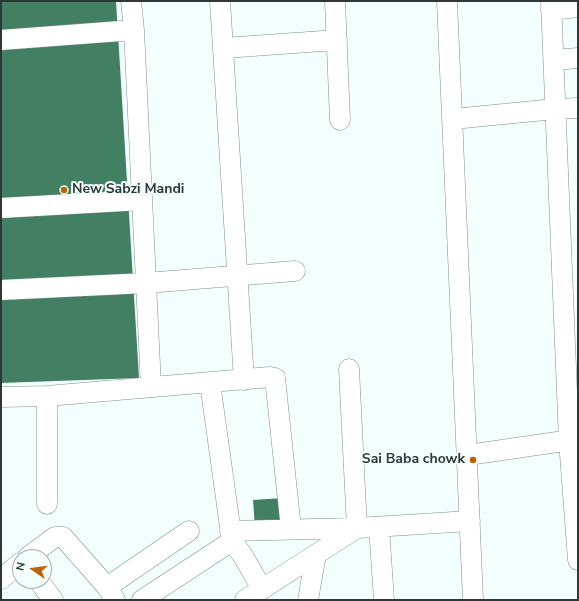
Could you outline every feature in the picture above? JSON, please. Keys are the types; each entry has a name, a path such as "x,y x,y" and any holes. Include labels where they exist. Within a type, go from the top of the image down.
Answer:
{"street":[{"path":"131,1 134,30 151,387"},
{"path":"220,1 244,380"},
{"path":"335,1 340,120"},
{"path":"447,1 468,455 473,600"},
{"path":"578,8 551,6 555,109 574,440 578,560"},
{"path":"1,40 134,30"},
{"path":"224,48 337,40"},
{"path":"554,60 578,58"},
{"path":"453,119 578,108"},
{"path":"1,208 142,200"},
{"path":"1,290 146,283 295,271"},
{"path":"349,369 357,528"},
{"path":"1,397 47,396 270,377 276,380 291,529"},
{"path":"210,383 231,536 262,589"},
{"path":"47,396 48,504"},
{"path":"468,455 574,440"},
{"path":"142,600 231,536 291,529 357,528 470,521"},
{"path":"379,527 384,600"},
{"path":"245,600 357,528"},
{"path":"38,549 54,537 63,537 111,594 190,531"},
{"path":"308,600 316,554"},
{"path":"1,579 12,570"},
{"path":"45,589 53,600"}],"building":[{"name":"New Sabzi Mandi","path":"1,1 116,1 139,378 1,383"},
{"path":"283,498 284,526 255,528 253,500"}],"place":[{"name":"New Sabzi Mandi","path":"64,190"},
{"name":"Sai Baba chowk","path":"473,460"}]}
